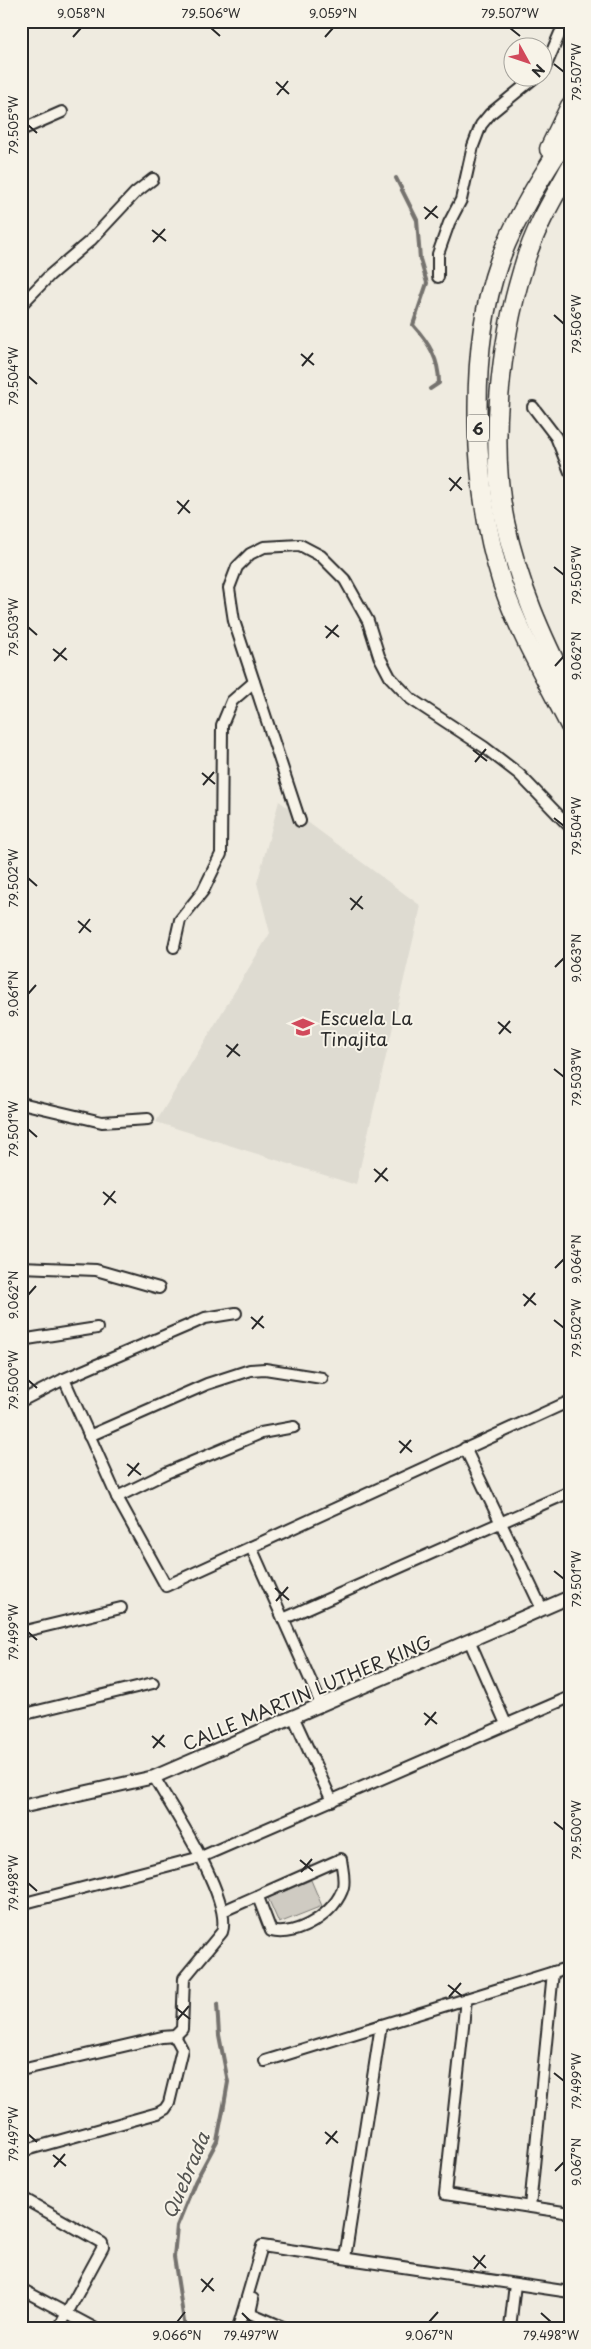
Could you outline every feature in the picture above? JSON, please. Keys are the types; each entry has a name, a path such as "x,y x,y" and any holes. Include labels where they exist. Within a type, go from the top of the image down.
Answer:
{"highway":[{"path":"520,212 570,106"},
{"name":"6","path":"570,133 520,212 499,262 485,311 478,393 479,468 488,526 502,582 524,638 570,726"},
{"name":"6","path":"570,168 544,214 523,266 510,318 499,393 499,465 505,521 520,579 541,634 570,692"},
{"path":"544,214 570,182"}],"street":[{"path":"554,47 560,33 570,22"},
{"path":"438,277 438,254 449,223 461,200 473,146 481,125 490,114 522,88"},
{"path":"21,130 62,112"},
{"path":"21,305 50,275 91,240 135,192 153,180"},
{"path":"533,407 556,437 570,472"},
{"path":"300,821 234,621 230,588 237,567 250,554 264,547 300,545 321,556 345,580 368,621 379,656 390,677 411,699 484,747 519,774 570,827"},
{"path":"174,947 180,920 203,891 221,854 222,725 232,701 254,682"},
{"path":"21,1103 102,1122 148,1119"},
{"path":"21,1267 96,1270 159,1288"},
{"path":"21,1401 64,1379 199,1320 236,1313"},
{"path":"21,1340 97,1328"},
{"path":"89,1436 207,1384 250,1370 265,1369 322,1378"},
{"path":"64,1379 117,1497 166,1586 570,1401"},
{"path":"117,1497 166,1473 262,1433 294,1427"},
{"path":"464,1448 542,1609"},
{"path":"283,1619 570,1492"},
{"path":"251,1548 321,1704"},
{"name":"CALLE MARTIN LUTHER KING","path":"21,1807 154,1777 321,1704 470,1642 570,1597"},
{"path":"21,1632 121,1608"},
{"path":"470,1642 506,1724"},
{"path":"21,1715 153,1683"},
{"path":"21,1904 201,1858 570,1697"},
{"path":"293,1716 332,1800"},
{"path":"21,2070 162,2037 174,2036 182,2029 184,1978 222,1932 225,1923 224,1911 201,1858 154,1777"},
{"path":"224,1911 341,1859 343,1887 337,1899 326,1911 308,1924 288,1932 271,1931 258,1897"},
{"path":"265,2061 570,1966"},
{"path":"530,2207 553,1972"},
{"path":"466,1999 445,2194 570,2213"},
{"path":"345,2258 381,2025"},
{"path":"21,2154 26,2150 158,2113 165,2109 182,2049 174,2036"},
{"path":"21,2197 102,2243 103,2247 59,2328"},
{"path":"238,2328 262,2246 570,2292"},
{"path":"254,2273 256,2281 250,2313 285,2328"},
{"path":"510,2328 515,2284"},
{"path":"21,2289 94,2328"}],"shaded area":[{"name":"Escuela La Tinajita","path":"279,801 421,906 356,1185 156,1122 270,933 257,883"},
{"path":"311,1880 322,1906 279,1923 268,1898"}],"waterway":[{"path":"396,178 417,220 420,259 427,283 413,325 424,338 437,366 439,383 430,389"},
{"name":"Quebrada","path":"185,2328 174,2257 177,2226 195,2182 217,2141 228,2082 219,2035 217,2004"}],"place":[{"name":"Escuela La Tinajita","path":"303,1027"}]}
